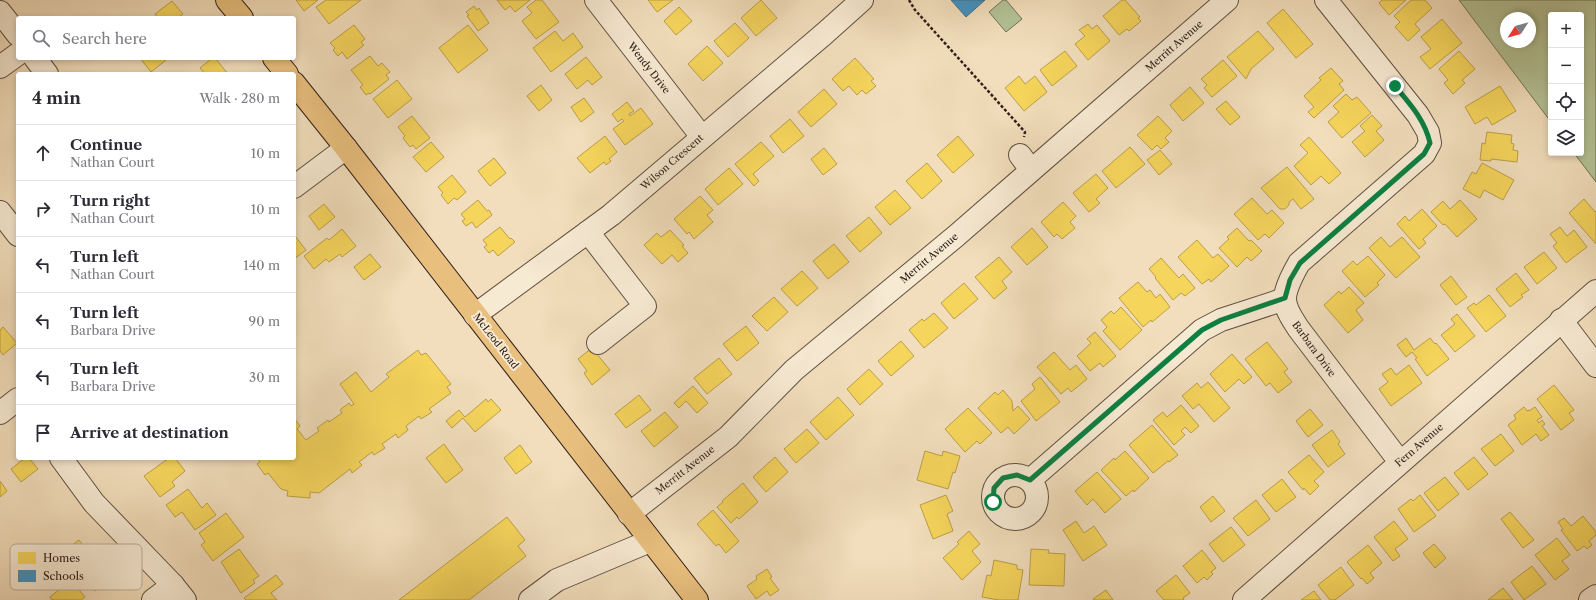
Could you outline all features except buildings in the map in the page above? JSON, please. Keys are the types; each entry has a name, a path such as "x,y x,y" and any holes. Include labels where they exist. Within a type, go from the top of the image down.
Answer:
{"main road":[{"path":"227,0 240,16"},
{"path":"276,60 285,72"},
{"name":"McLeod Road","path":"296,86 697,600"}],"street":[{"name":"Wendy Drive","path":"596,0 702,137"},
{"name":"Wilson Crescent","path":"475,315 611,215 862,0"},
{"name":"Merritt Avenue","path":"629,514 728,437 794,370 956,236 1025,162 1228,0"},
{"path":"1030,480 1202,330 1221,320 1285,298 1290,280 1300,263 1424,154 1430,143 1428,132 1418,115 1326,0"},
{"path":"0,12 16,32"},
{"path":"0,67 16,55"},
{"path":"36,60 46,72"},
{"path":"296,186 346,148"},
{"path":"0,212 16,232"},
{"path":"588,232 645,306 598,343"},
{"name":"Fern Avenue","path":"1244,600 1561,320 1596,291"},
{"name":"Barbara Drive","path":"1285,298 1290,315 1298,328 1400,462"},
{"path":"1561,320 1596,366"},
{"path":"0,413 16,401"},
{"path":"62,460 94,503 133,544"},
{"path":"530,600 557,580 650,540"},
{"path":"142,553 179,592 153,600"},
{"path":"1590,600 1596,596"}],"path":[{"path":"909,0 916,10 1025,132 1025,162"}],"green space":[{"path":"1003,0 1006,0 1022,19 1006,32 989,12"},
{"path":"1459,0 1596,0 1596,182 1576,156 1584,156 1584,12 1548,12 1548,118"}],"route":[{"path":"993,502 994,488 1003,478 1017,475 1030,480 1202,330 1221,320 1285,298 1290,280 1300,263 1424,154 1430,143 1428,132 1418,115 1395,86"}]}
